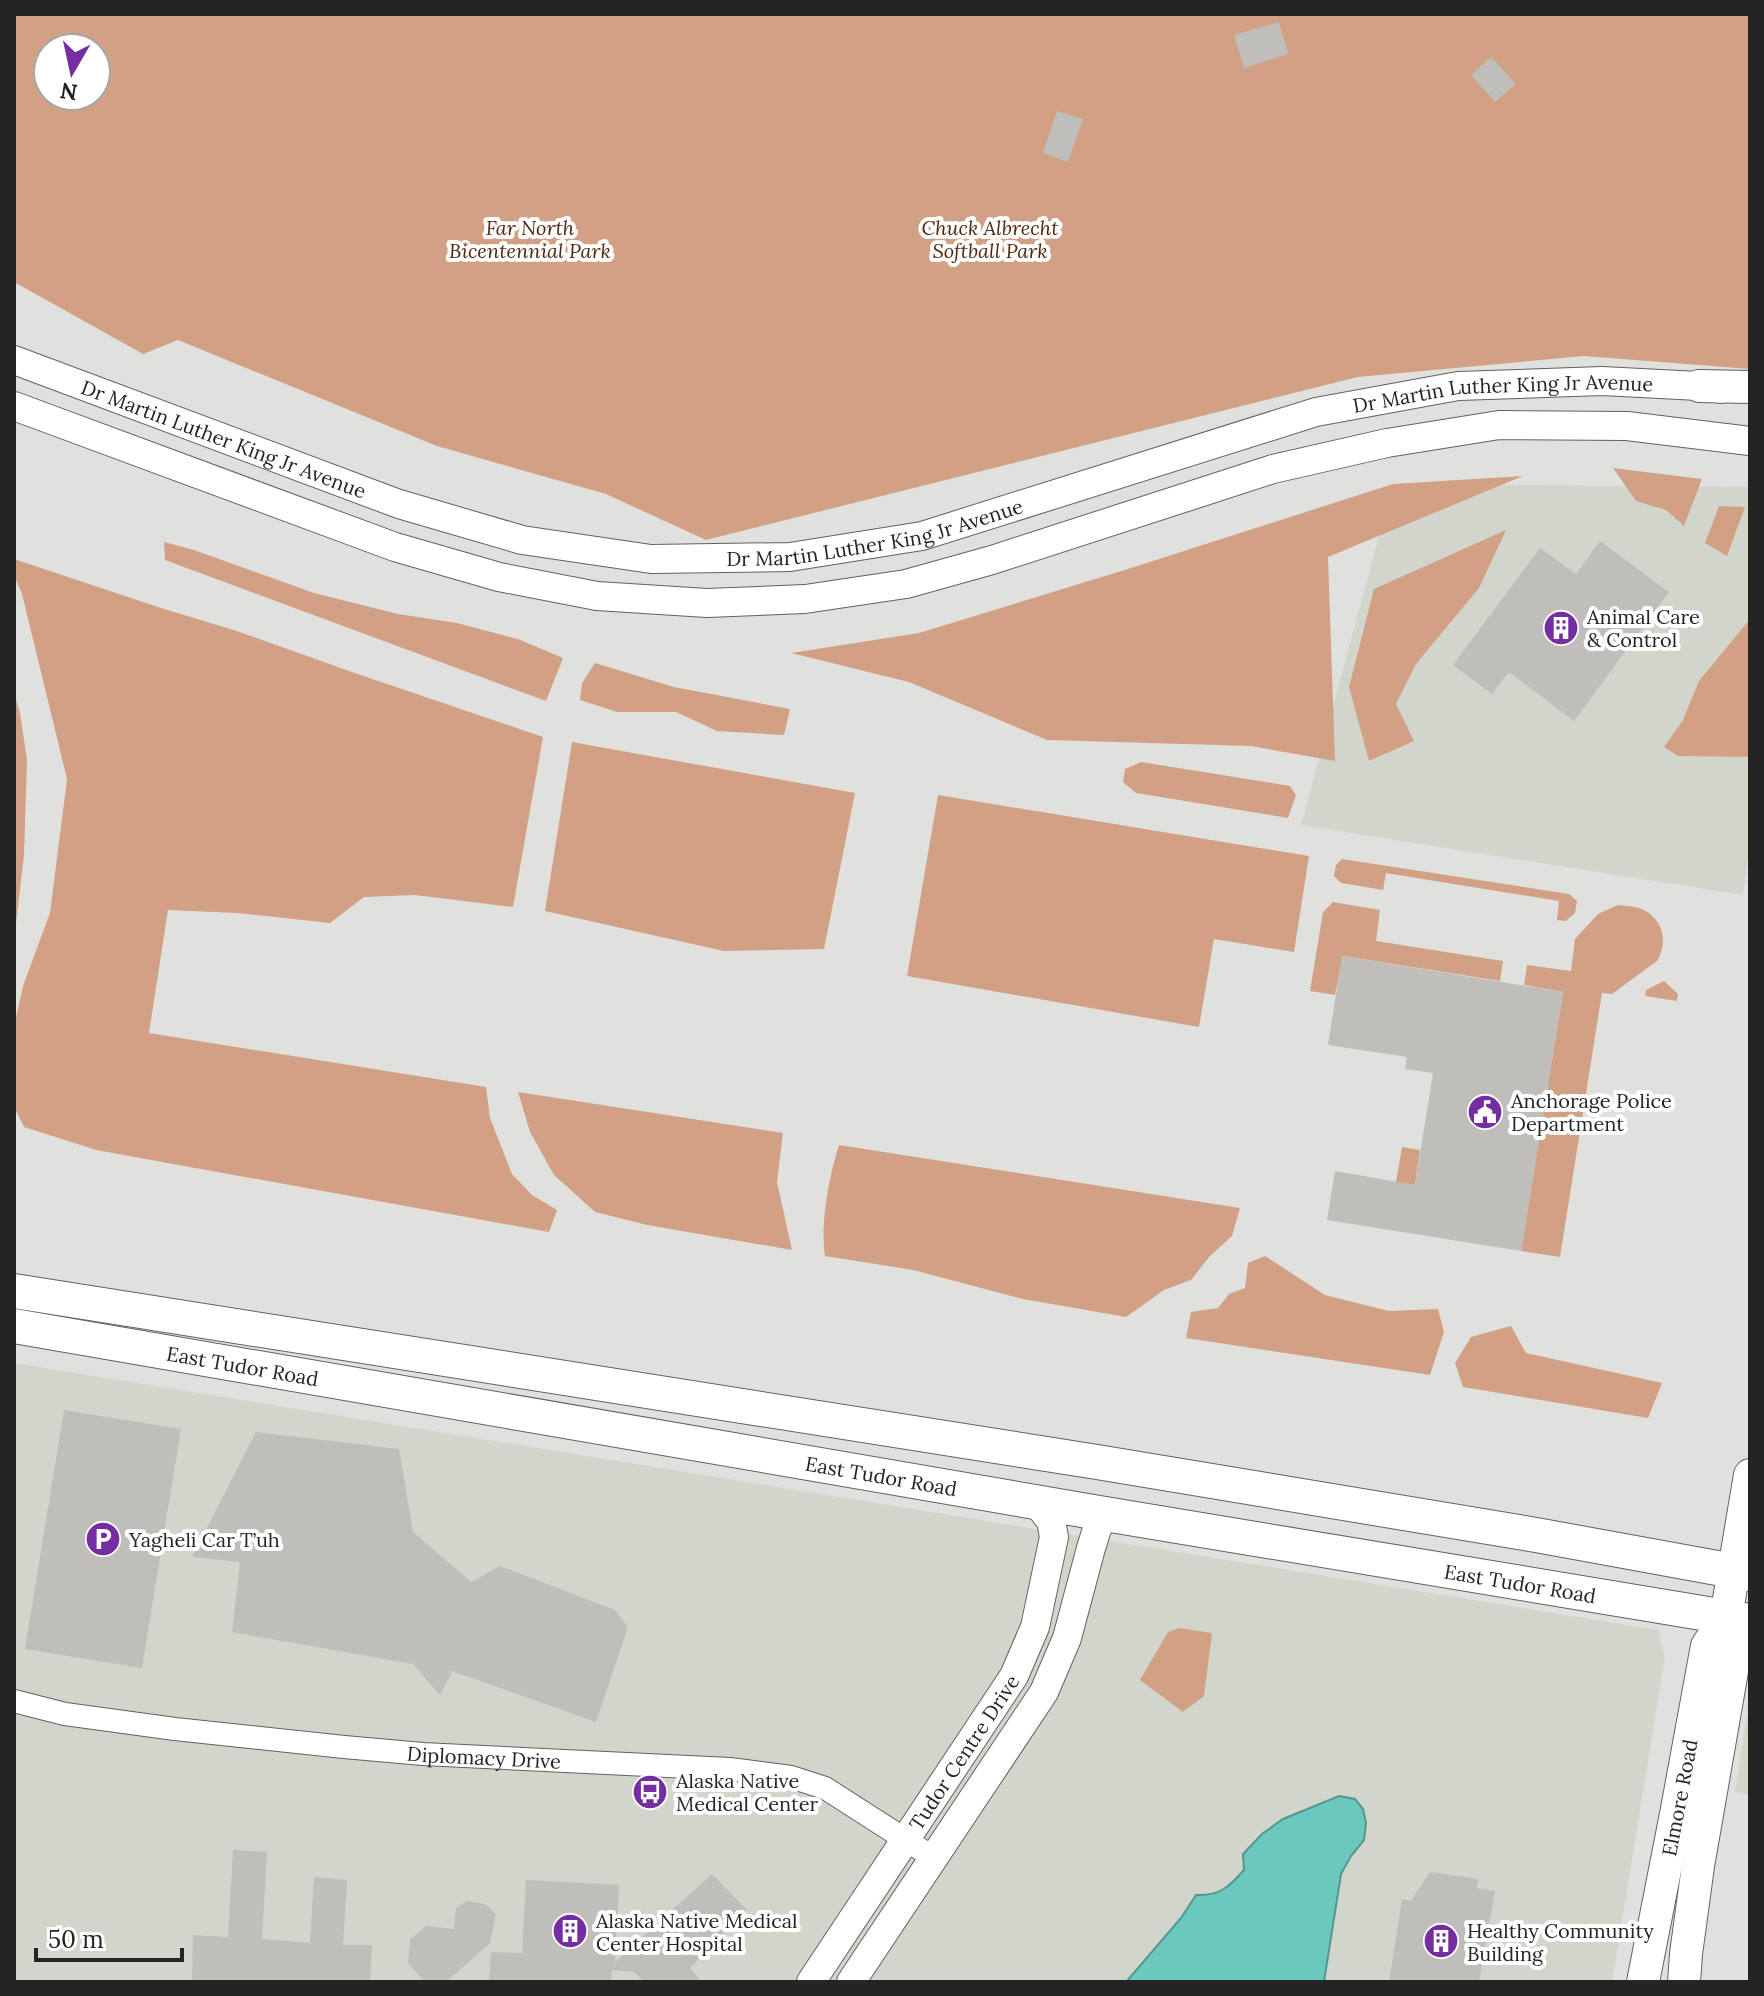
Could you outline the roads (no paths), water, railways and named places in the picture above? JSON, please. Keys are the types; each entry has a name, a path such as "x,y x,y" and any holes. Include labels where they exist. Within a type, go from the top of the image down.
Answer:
{"main road":[{"path":"1699,386 1750,387"},
{"name":"East Tudor Road","path":"14,1291 1097,1462 1742,1572"},
{"name":"East Tudor Road","path":"14,1326 1105,1514 1738,1619"},
{"name":"Elmore Road","path":"1684,1982 1698,1866 1736,1648 1750,1475"},
{"name":"Elmore Road","path":"1643,1982 1707,1646 1738,1619"}],"street":[{"name":"Dr Martin Luther King Jr Avenue","path":"14,360 399,504 522,540 651,559 790,557 922,536 1316,412 1458,386 1602,381 1699,386 1750,394"},
{"name":"Dr Martin Luther King Jr Avenue","path":"14,406 395,547 499,577 597,596 707,603 805,599 906,584 992,560 1273,469 1387,443 1499,425 1627,426 1750,441"},
{"name":"Tudor Centre Drive","path":"811,1982 1014,1676 1035,1627 1054,1537 1051,1521 1036,1502"},
{"name":"Tudor Centre Drive","path":"851,1982 1044,1692 1067,1638 1091,1548 1105,1514"},
{"name":"Diplomacy Drive","path":"14,1701 65,1714 344,1747 423,1754 730,1769 791,1777 825,1788 934,1858"}],"water":[{"path":"1339,1796 1355,1799 1363,1809 1366,1823 1364,1840 1341,1874 1324,1982 1126,1982 1181,1918 1196,1895 1218,1892 1239,1876 1244,1870 1243,1854 1262,1834 1283,1819"}],"place":[{"name":"Animal Care & Control","path":"1561,628"},
{"name":"Anchorage Police Department","path":"1485,1112"},
{"name":"Yagheli Car T’uh","path":"103,1539"},
{"name":"Alaska Native Medical Center","path":"650,1792"},
{"name":"Alaska Native Medical Center Hospital","path":"570,1931"},
{"name":"Healthy Community Building","path":"1441,1941"}],"park label":[{"name":"Far North Bicentennial Park","path":"530,238"},
{"name":"Chuck Albrecht Softball Park","path":"990,238"}]}
